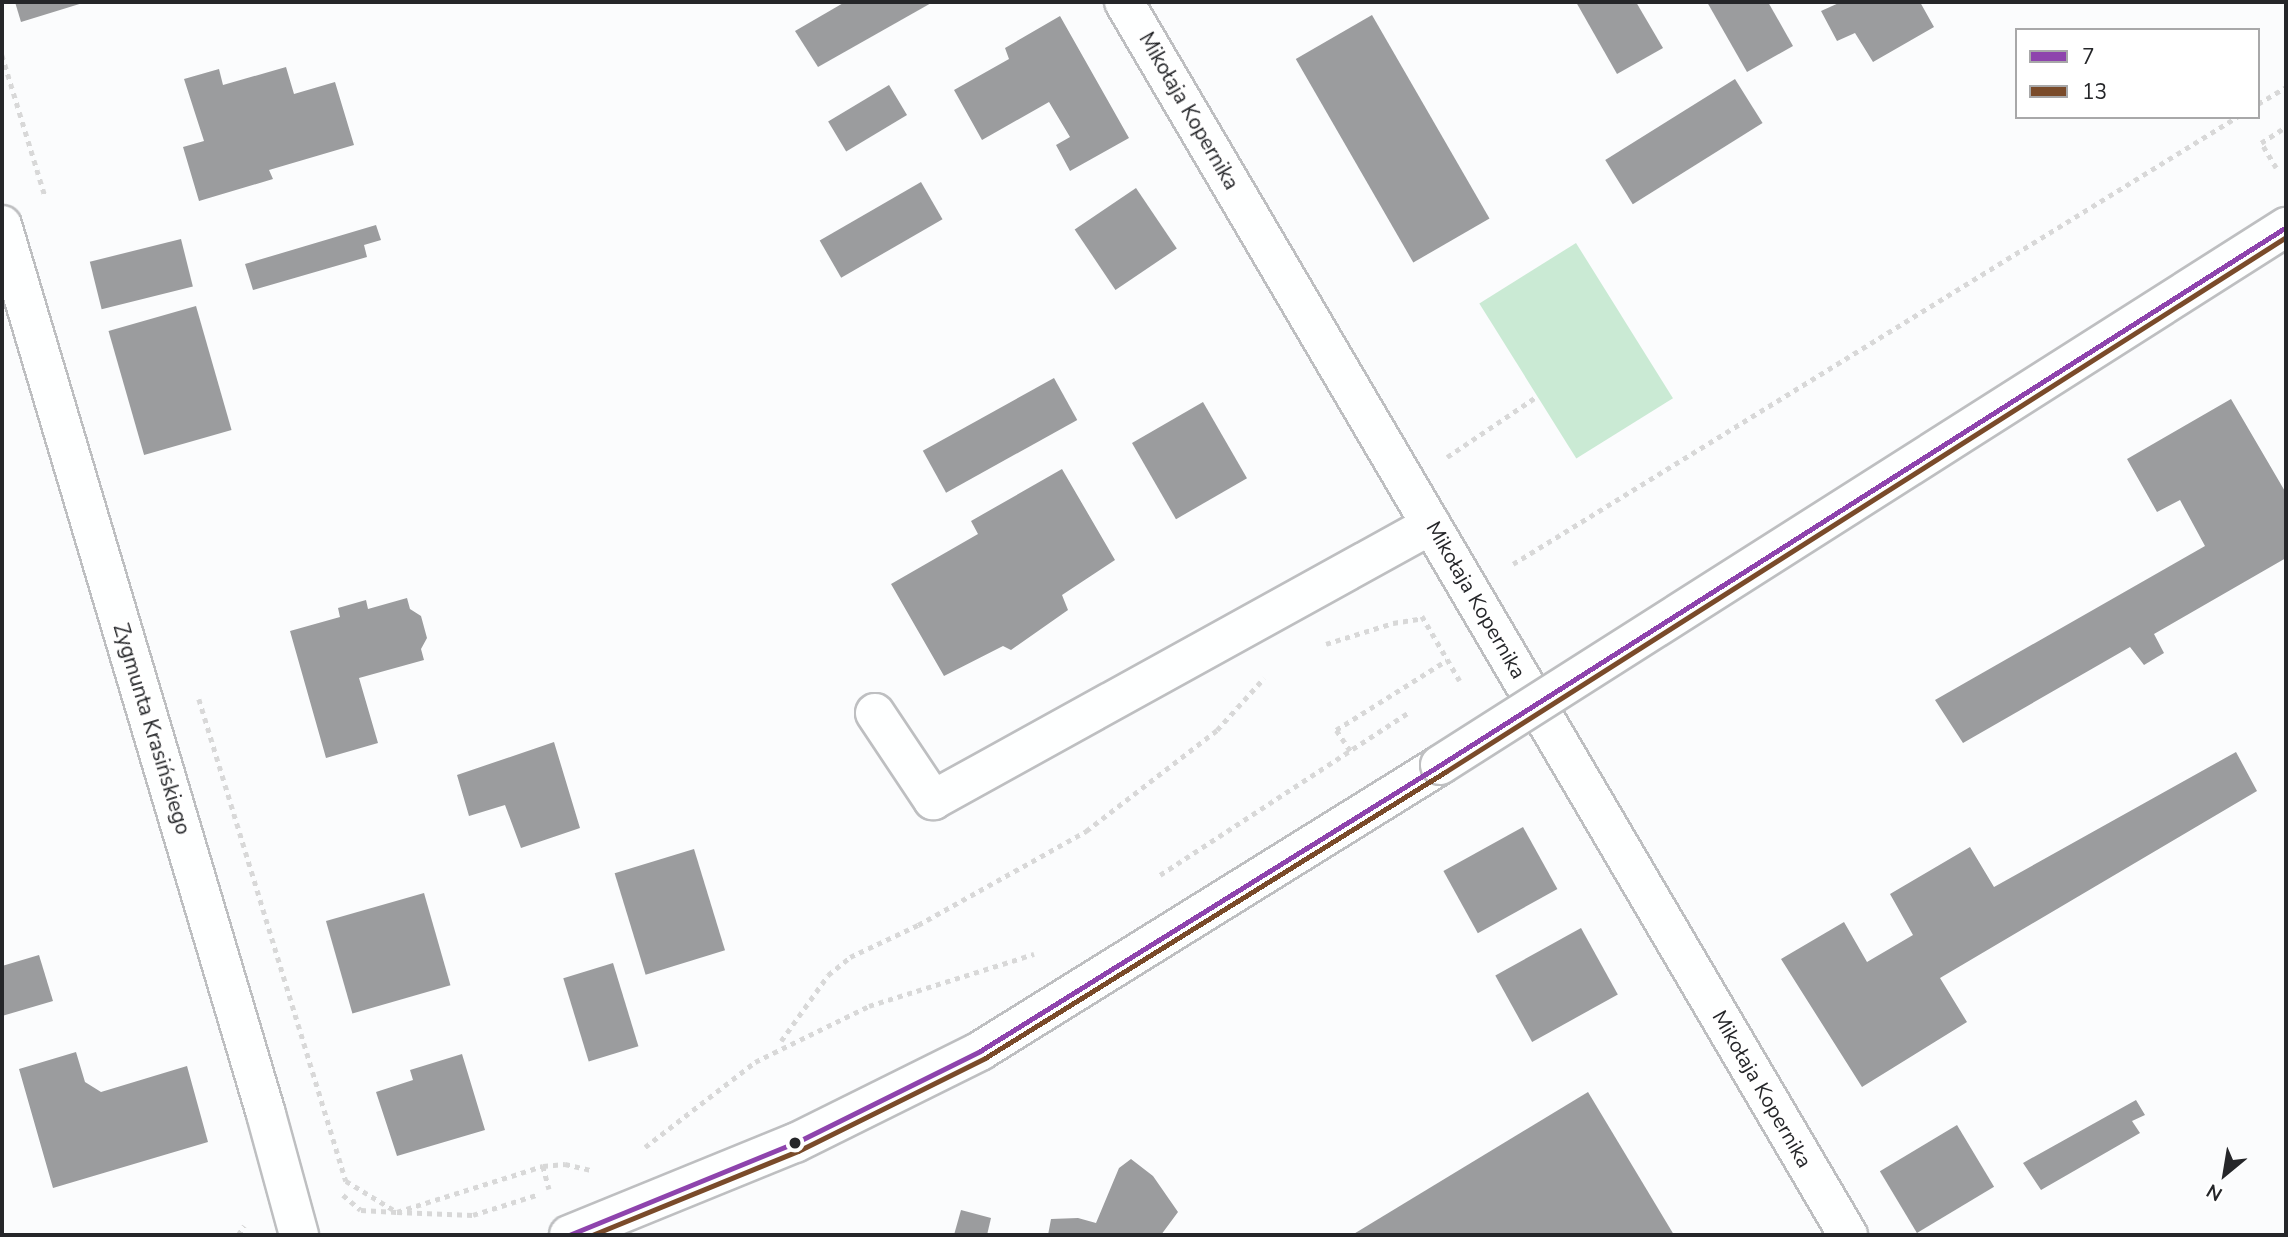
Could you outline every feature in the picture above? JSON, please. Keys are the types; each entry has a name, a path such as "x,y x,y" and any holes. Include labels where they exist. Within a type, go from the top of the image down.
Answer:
{"street":[{"name":"Mikołaja Kopernika","path":"1124,2 1848,1235"},
{"name":"Zygmunta Krasińskiego","path":"2,225 299,1235"},
{"path":"576,1233 795,1143 980,1051 1440,765 2286,228"},
{"path":"875,713 933,800 1431,525"}],"path":[{"path":"2260,103 2286,87"},
{"path":"1503,570 2234,119"},
{"path":"2276,168 2262,143 2286,127"},
{"path":"1440,462 1536,397"},
{"path":"1322,646 1393,623 1423,618"},
{"path":"1350,751 1336,730 1447,660"},
{"path":"781,1041 828,975 850,957 918,925 1086,831 1217,730 1269,673"},
{"path":"1151,881 1409,712"},
{"path":"639,1152 755,1062 869,1006 1035,954"},
{"path":"286,1188 314,1182 335,1189 361,1210 397,1212 473,1215 569,1184 598,1171 565,1164 543,1166 397,1212 346,1181 322,1097"},
{"path":"569,1184 576,1233"}],"green space":[{"path":"1576,243 1673,398 1576,459 1479,303"}],"building":[{"path":"15,2 86,2 21,22"},
{"path":"845,2 933,2 818,67 795,31"},
{"path":"1576,2 1636,2 1663,48 1617,74"},
{"path":"1707,2 1768,2 1793,46 1747,72"},
{"path":"1841,2 1920,2 1934,27 1873,62 1855,33 1837,41 1821,11"},
{"path":"1372,15 1490,219 1413,263 1296,59"},
{"path":"1060,16 1129,138 1070,171 1056,145 1070,137 1049,102 982,140 954,90 1009,59 1005,48"},
{"path":"286,67 294,94 335,82 354,145 269,170 273,179 199,201 183,147 204,141 184,79 219,69 223,85"},
{"path":"1735,79 1763,123 1633,204 1605,160"},
{"path":"889,85 907,115 846,152 828,122"},
{"path":"921,182 942,219 841,278 820,240"},
{"path":"1136,188 1177,249 1115,290 1075,229"},
{"path":"376,225 381,240 364,245 367,257 253,290 245,264"},
{"path":"181,239 193,287 102,309 90,262"},
{"path":"196,306 232,430 144,455 109,331"},
{"path":"1054,378 1077,420 946,493 923,451"},
{"path":"2231,399 2286,493 2286,558 2154,634 2164,653 2144,665 2130,647 1963,743 1935,700 2205,546 2180,500 2157,512 2127,459"},
{"path":"1203,402 1247,478 1176,519 1132,443"},
{"path":"1062,469 1115,560 1062,595 1068,610 1011,650 1003,646 944,676 891,584 978,534 971,521"},
{"path":"407,598 410,609 421,616 427,638 421,649 424,660 359,678 378,743 326,758 290,631 340,617 338,608 366,600 368,609"},
{"path":"554,742 580,828 521,848 505,805 469,816 457,775"},
{"path":"2236,752 2257,791 1940,978 1967,1022 1862,1087 1781,959 1844,922 1867,962 1913,935 1890,894 1970,847 1994,887"},
{"path":"1523,827 1557,889 1478,933 1443,871"},
{"path":"694,849 725,950 646,975 615,873"},
{"path":"424,893 450,985 352,1013 326,921"},
{"path":"1581,928 1618,994 1532,1042 1495,976"},
{"path":"39,955 53,1001 2,1016 2,966"},
{"path":"613,963 638,1046 589,1061 563,978"},
{"path":"76,1052 85,1082 101,1092 187,1066 208,1142 53,1188 19,1069"},
{"path":"462,1054 485,1130 397,1156 376,1092 413,1080 410,1070"},
{"path":"1588,1092 1674,1235 1352,1235"},
{"path":"2136,1100 2145,1115 2132,1121 2140,1133 2041,1190 2023,1163"},
{"path":"1957,1125 1994,1187 1917,1233 1880,1171"},
{"path":"1131,1159 1153,1176 1178,1212 1161,1235 1048,1235 1051,1219 1078,1218 1096,1223 1119,1168"},
{"path":"961,1210 991,1218 987,1235 954,1235"}],"transit line":[{"name":"7","path":"569,1235 795,1143 980,1051 1440,765 2286,227"},
{"name":"13","path":"592,1235 798,1151 985,1058 1445,772 2286,237"}]}
